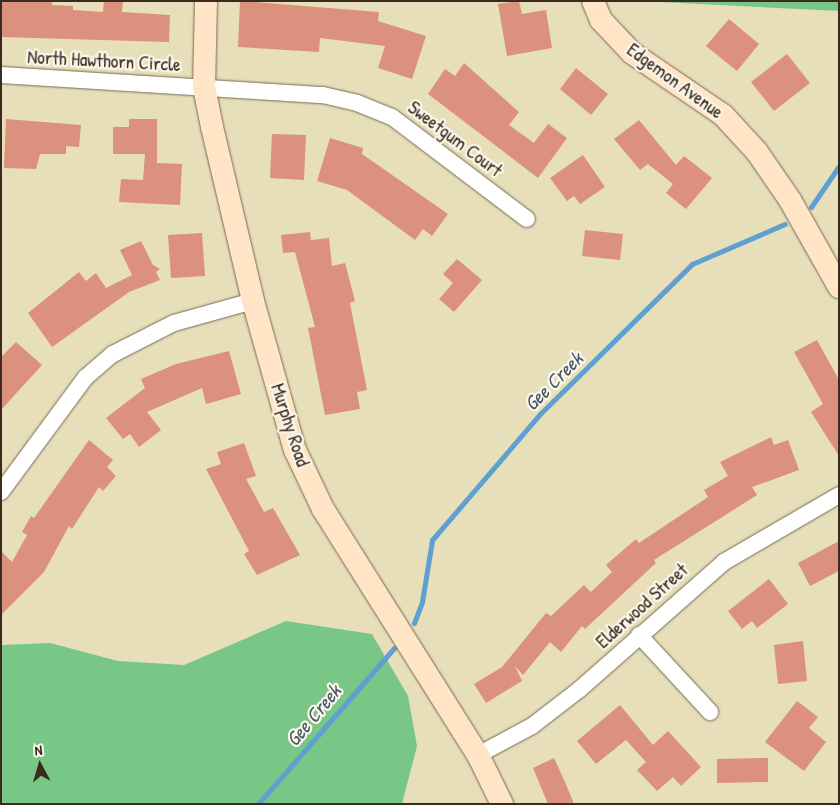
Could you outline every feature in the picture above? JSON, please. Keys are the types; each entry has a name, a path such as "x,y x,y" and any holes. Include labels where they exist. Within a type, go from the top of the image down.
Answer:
{"street":[{"name":"Murphy Road","path":"206,1 204,87 253,301 295,450 323,509 478,755 502,804"},
{"name":"Edgemon Avenue","path":"593,1 601,20 632,53 723,115 757,152 790,200 839,287"},
{"name":"North Hawthorn Circle","path":"1,75 204,87"},
{"name":"Sweetgum Court","path":"204,87 323,95 392,117 527,219"},
{"path":"1,492 85,378 113,354 174,323 253,301"},
{"name":"Elderwood Street","path":"478,755 532,726 580,689 639,634 724,562 839,495"},
{"path":"639,634 710,712"}],"green space":[{"path":"640,1 839,1 839,11"},
{"path":"286,621 372,634 408,696 417,746 402,804 1,804 1,645 50,643 118,661 184,665"}],"building":[{"path":"1,1 52,1 52,5 73,6 73,10 103,12 104,1 123,1 122,12 170,15 169,42 1,37"},
{"path":"240,1 379,12 378,21 426,36 412,79 378,68 385,46 320,38 319,52 238,47"},
{"path":"519,1 522,14 546,10 552,48 507,56 498,4"},
{"path":"729,19 759,44 737,71 706,46"},
{"path":"787,54 810,83 774,111 751,82"},
{"path":"464,63 519,112 509,125 534,143 548,124 567,138 538,178 428,94 445,69 455,76"},
{"path":"576,68 608,94 591,115 560,89"},
{"path":"6,119 81,125 79,147 66,146 66,154 40,154 36,169 4,168"},
{"path":"129,119 157,119 157,163 182,164 180,205 119,202 121,179 143,180 145,154 113,154 113,127 129,127"},
{"path":"639,120 676,165 684,156 712,178 686,209 666,193 673,184 648,164 640,170 614,139"},
{"path":"272,134 306,135 304,180 270,178"},
{"path":"330,138 363,148 362,154 448,214 432,236 423,229 415,240 347,190 317,181"},
{"path":"583,155 605,187 580,204 574,196 567,201 550,178"},
{"path":"585,230 623,234 620,260 582,256"},
{"path":"310,232 311,240 329,238 332,266 345,263 355,301 350,303 367,390 357,392 360,409 325,415 308,328 315,327 295,252 283,253 281,235"},
{"path":"202,233 205,276 171,278 168,235"},
{"path":"141,241 153,265 160,269 156,272 160,280 129,292 52,347 28,313 79,272 86,281 96,273 106,288 132,275 120,250"},
{"path":"457,259 482,280 454,312 439,299 453,283 443,274"},
{"path":"817,340 839,380 839,456 811,412 823,404 794,352"},
{"path":"16,342 42,365 1,410 1,357"},
{"path":"229,351 241,394 206,404 202,388 147,412 161,430 139,447 130,434 123,439 106,418 145,388 141,379 176,364"},
{"path":"771,437 774,445 788,440 799,470 752,487 757,495 654,560 656,563 585,629 582,626 561,652 550,642 523,675 515,666 522,681 486,703 474,684 502,667 546,613 551,616 584,585 591,592 612,572 606,565 636,539 639,543 708,497 704,490 728,476 720,462"},
{"path":"89,440 113,460 107,467 116,476 103,491 99,487 72,529 69,526 44,572 1,615 1,551 12,562 27,535 22,532 31,516 34,518"},
{"path":"244,443 256,476 246,479 264,512 273,508 300,555 257,575 244,554 249,551 206,469 221,464 217,452"},
{"path":"839,541 839,571 810,586 798,563"},
{"path":"769,579 788,604 757,628 752,621 742,629 728,611"},
{"path":"803,641 807,681 778,684 774,645"},
{"path":"797,701 818,717 809,728 826,742 804,771 765,742"},
{"path":"620,705 653,745 668,731 701,767 681,786 673,777 657,791 637,770 646,762 626,740 596,764 577,741"},
{"path":"554,758 574,804 548,804 533,768"},
{"path":"768,758 768,782 717,783 717,759"}],"waterway":[{"name":"Gee Creek","path":"811,207 839,166"},
{"name":"Gee Creek","path":"414,623 422,602 432,540 541,413 692,264 785,224"},
{"name":"Gee Creek","path":"258,804 394,648"}]}
